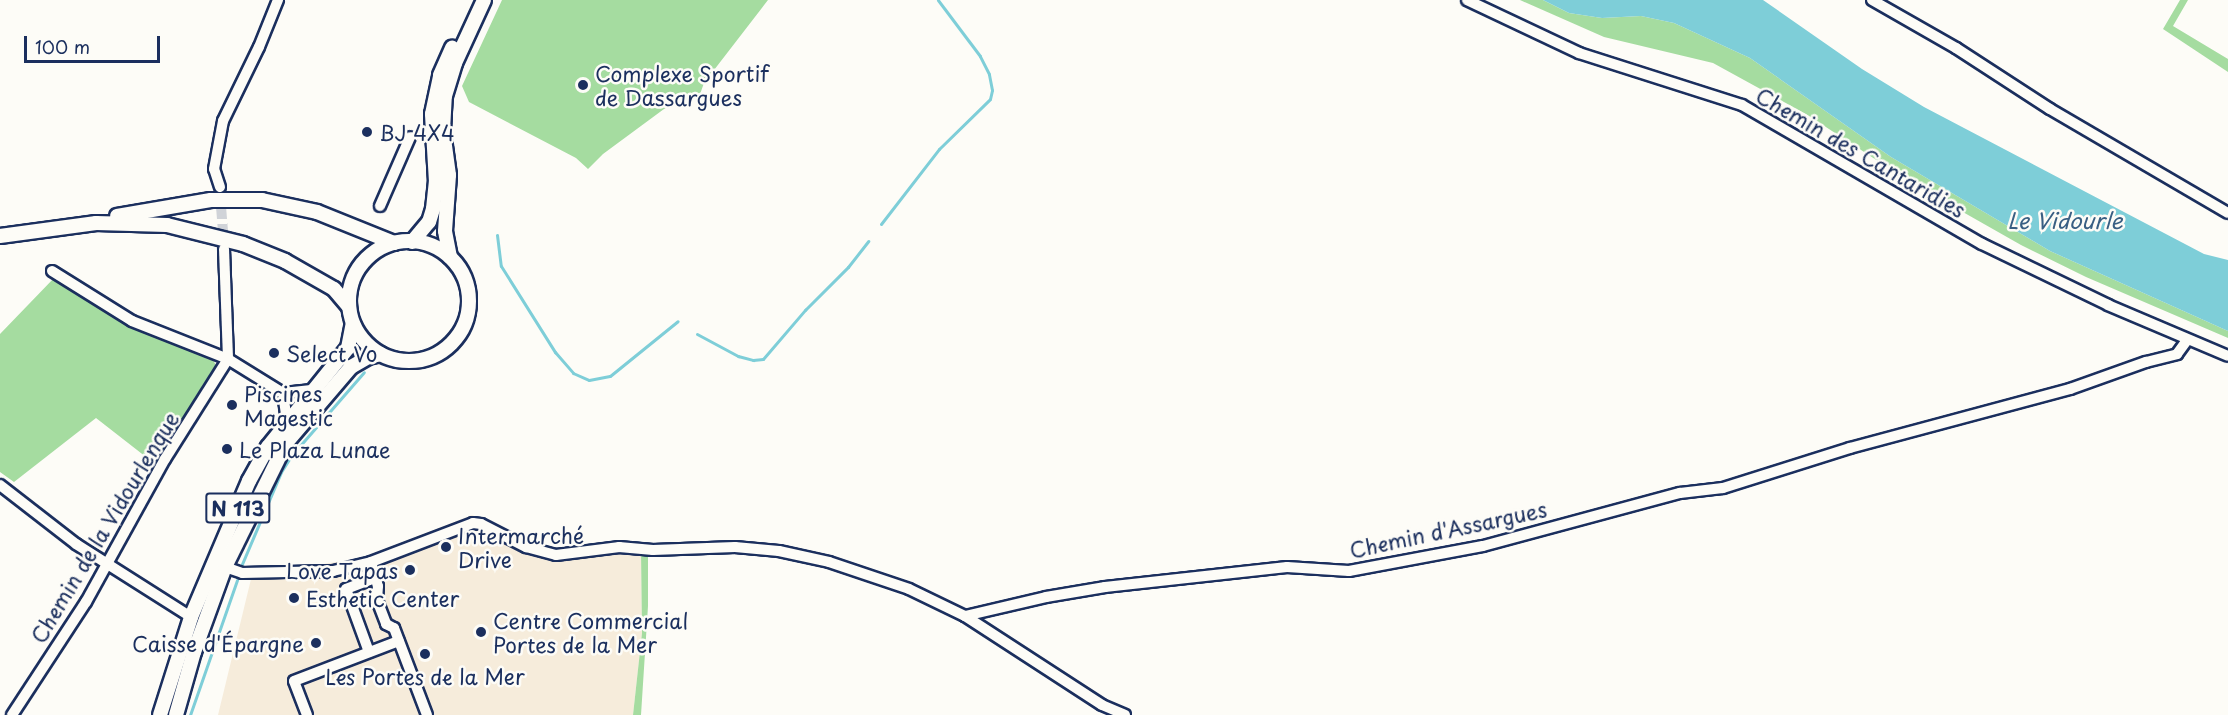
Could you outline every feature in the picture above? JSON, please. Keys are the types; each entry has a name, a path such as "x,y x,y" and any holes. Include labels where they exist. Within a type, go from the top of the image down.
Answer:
{"main road":[{"path":"412,242 429,222 433,209 436,182 431,125 435,93 440,75 474,0"},
{"path":"450,257 445,231 449,181 443,131 445,96 455,63 484,0"},
{"path":"96,223 105,218 211,200 262,200 317,212 394,243"},
{"path":"0,236 96,223 167,225 243,244 285,261 324,282 349,307"},
{"path":"412,242 436,248 450,257 458,267 468,291 468,311 461,330 444,350 426,358 407,361 381,354 367,344 353,323 349,307 351,286 360,267 375,252 394,243 412,242"},
{"name":"N 113","path":"160,715 191,617 249,481 268,447 348,348 353,323"},
{"name":"N 113","path":"176,715 225,567 286,443 351,367 368,357 381,354"}],"street":[{"path":"220,188 214,169 223,121 259,47 278,0"},
{"name":"Chemin des Cantaridies","path":"1467,0 1579,53 1742,105 1982,244 2187,340 2228,356"},
{"path":"1872,0 1956,48 2049,109 2228,213"},
{"path":"381,206 410,137"},
{"path":"224,249 228,359"},
{"path":"52,271 132,321 228,359 283,393 314,390"},
{"name":"Chemin d'Assargues","path":"965,616 1046,597 1105,587 1287,567 1349,571 1484,546 1680,493 1723,488 1861,445 2070,389 2146,362 2177,354 2187,340"},
{"name":"Chemin de la Vidourlenque","path":"12,715 86,602 165,459 228,359"},
{"path":"283,393 287,422"},
{"path":"0,485 106,565 191,617"},
{"path":"225,567 242,573 333,571 371,562 473,523 481,524 526,547 556,555 619,547 653,550 735,547 778,551 829,562 909,589 965,616 1102,705 1125,715"},
{"path":"371,562 378,585 377,600 385,621 394,628 426,715"},
{"path":"369,652 346,589 374,578"},
{"path":"307,715 294,681 399,641"}],"shaded area":[{"path":"472,515 547,550 574,550 614,541 641,552 642,633 633,715 218,715 252,575 362,558"}],"green space":[{"name":"Complexe Sportif de Dassargues","path":"502,0 768,0 704,83 699,97 683,99 664,109 603,154 588,169 576,158 469,102 462,86"},
{"path":"1520,0 1543,0 1569,13 1602,18 1641,16 1674,23 1750,58 1891,157 2050,251 2228,331 2228,338 2086,277 2021,245 1910,182 1806,114 1713,63 1604,37"},
{"path":"2180,0 2188,0 2173,26 2228,59 2228,72 2163,29"},
{"path":"55,277 212,358 218,369 155,464 96,418 14,482 0,472 0,334"},
{"path":"641,552 648,553 648,606 641,715 633,715 642,633"}],"water":[{"name":"Le Vidourle","path":"1543,0 1763,0 1862,69 1924,107 2204,254 2228,260 2228,331 2050,251 1891,157 1750,58 1674,23 1641,16 1602,18 1569,13"}],"waterway":[{"path":"881,224 939,149 990,99 992,90 989,74 980,56 938,0"},
{"path":"497,235 501,266 555,352 573,373 589,380 610,376 678,321"},
{"path":"697,334 738,356 753,360 763,359 805,310 848,267 868,241"},
{"path":"242,564 281,472 291,456 364,372"},
{"path":"190,715 237,580"}],"tunnel":[{"path":"220,194 224,244"}],"place":[{"name":"Complexe Sportif de Dassargues","path":"583,85"},
{"name":"BJ 4X4","path":"367,132"},
{"name":"Select Vo","path":"274,353"},
{"name":"Piscines Magestic","path":"232,405"},
{"name":"Le Plaza Lunae","path":"227,449"},
{"name":"Intermarché Drive","path":"446,547"},
{"name":"Love Tapas","path":"410,570"},
{"name":"Esthetic Center","path":"294,598"},
{"name":"Centre Commercial Portes de la Mer","path":"481,632"},
{"name":"Caisse d'Épargne","path":"316,643"},
{"name":"Les Portes de la Mer","path":"425,654"}]}
